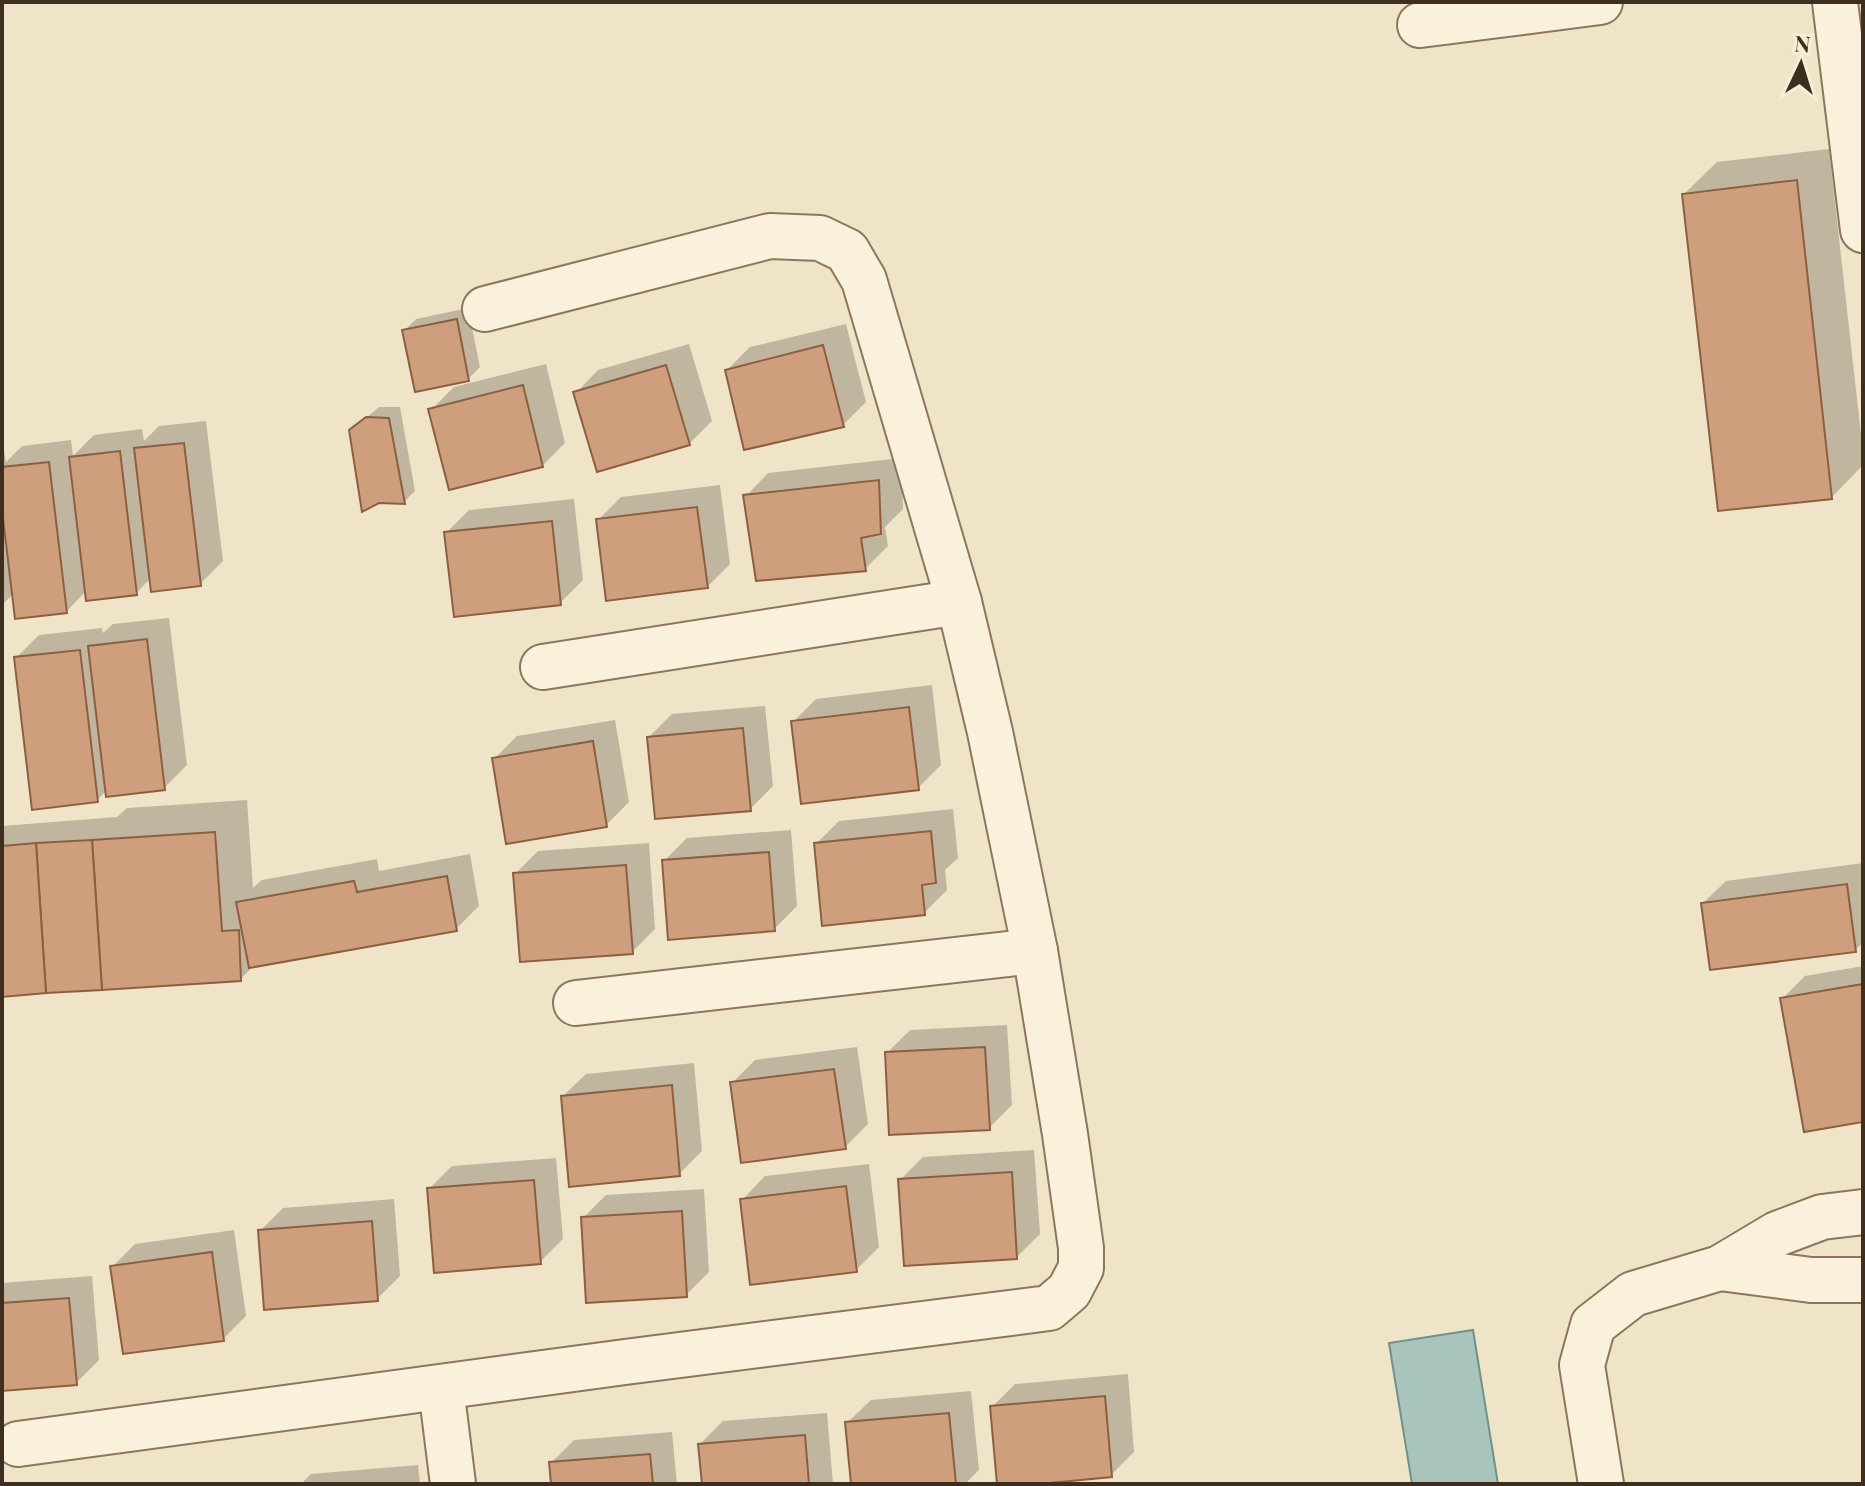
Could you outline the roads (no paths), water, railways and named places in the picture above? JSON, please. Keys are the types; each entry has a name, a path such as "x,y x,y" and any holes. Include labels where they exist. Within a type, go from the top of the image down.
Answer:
{"street":[{"path":"1420,25 1600,2"},
{"path":"1835,2 1863,230"},
{"path":"18,1444 1049,1308 1069,1291 1081,1268 1065,1134 1035,951 990,732 959,602 864,280 847,251 820,238 770,236 485,309"},
{"path":"543,667 959,602"},
{"path":"576,1003 1035,951"},
{"path":"1601,1484 1582,1365 1593,1325 1633,1294 1720,1268 1777,1234 1822,1217 1863,1212"},
{"path":"1720,1268 1811,1280 1863,1280"},
{"path":"441,1388 453,1484"}],"water":[{"path":"1473,1330 1498,1484 1412,1484 1389,1343"}]}
